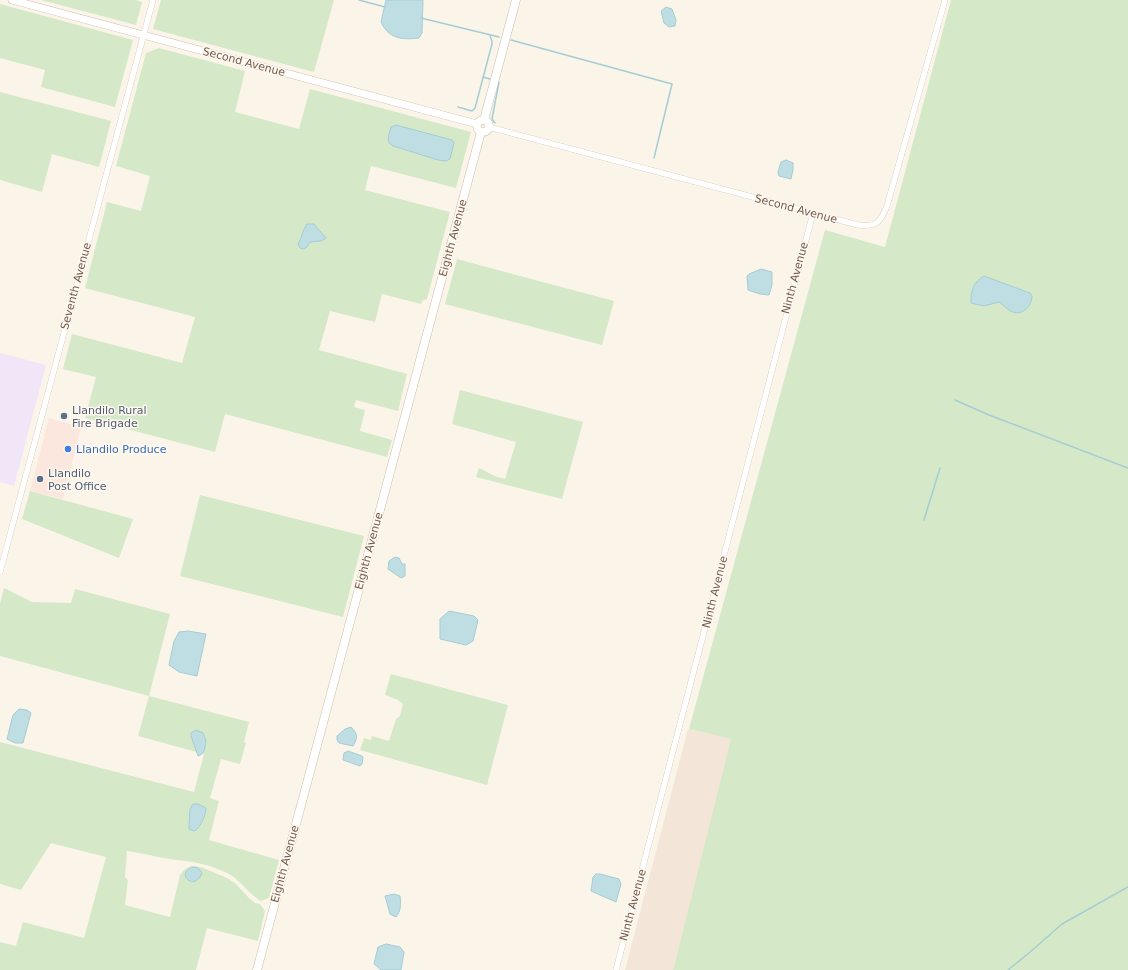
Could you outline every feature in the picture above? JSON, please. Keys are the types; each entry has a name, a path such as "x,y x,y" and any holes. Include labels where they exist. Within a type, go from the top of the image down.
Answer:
{"main road":[{"path":"487,123 480,120 477,124 478,130 481,132 487,130 487,123 516,0"},
{"name":"Eighth Avenue","path":"257,970 481,132"}],"street":[{"name":"Second Avenue","path":"12,0 477,124"},
{"name":"Seventh Avenue","path":"0,572 152,0"},
{"name":"Second Avenue","path":"487,123 812,213 858,225 869,226 876,224 882,219 887,206 945,0"},
{"name":"Ninth Avenue","path":"616,970 812,213"}],"shaded area":[{"path":"0,353 46,365 14,486 0,482"},
{"path":"49,418 81,427 63,499 30,491"},
{"path":"688,729 732,739 673,970 625,970"}],"green space":[{"path":"41,0 136,0 142,2 136,25"},
{"path":"161,0 334,0 314,72 153,29"},
{"path":"951,0 1128,0 1128,970 673,970 731,739 689,729 825,230 885,247"},
{"path":"0,4 133,40 115,107 41,87 45,70 0,58"},
{"path":"159,48 245,71 235,112 299,129 310,89 471,132 456,188 371,166 365,190 450,212 427,299 422,301 421,304 382,294 375,322 330,311 319,350 407,374 398,411 356,400 354,407 365,410 360,431 392,440 387,457 225,414 215,452 85,418 96,377 63,369 72,334 182,363 195,317 85,288 107,202 141,211 150,176 116,166 146,53"},
{"path":"0,92 111,121 99,167 52,154 42,192 0,180"},
{"path":"457,259 614,301 602,345 445,304"},
{"path":"460,390 583,422 562,499 476,477 479,468 497,477 505,479 516,442 452,424"},
{"path":"30,491 133,519 119,558 22,519"},
{"path":"200,495 364,536 343,617 180,576"},
{"path":"4,588 32,602 71,603 75,589 170,614 149,696 0,656 0,604"},
{"path":"391,674 508,705 487,785 360,750 364,738 371,740 372,736 389,741 396,719 400,716 403,704 398,700 385,695"},
{"path":"149,696 249,722 244,742 246,743 240,764 221,759 210,798 219,801 209,840 279,860 269,898 261,901 252,895 232,876 213,867 199,863 127,851 125,877 128,880 125,905 170,917 180,875 185,869 191,866 201,867 235,883 249,898 255,903 260,904 265,911 258,941 207,928 196,970 0,970 0,942 16,946 23,922 84,938 106,857 51,843 21,890 0,884 0,742 194,792 204,754 138,736"}],"water":[{"path":"386,0 423,0 422,33 419,38 407,39 397,37 392,35 384,28 381,22"},
{"path":"666,7 672,9 676,20 675,26 669,27 664,23 661,11"},
{"path":"396,125 452,140 454,143 450,159 446,161 438,160 393,146 389,142 388,138 391,127"},
{"path":"786,160 793,163 791,179 779,176 778,172 781,162"},
{"path":"307,224 314,224 326,238 321,241 310,242 304,249 300,248 298,244"},
{"path":"761,269 772,272 772,285 769,295 748,290 747,276"},
{"path":"984,276 1030,293 1032,296 1030,304 1025,310 1017,313 1009,310 999,302 984,306 971,303 973,287"},
{"path":"395,557 399,558 402,564 405,564 405,576 401,578 388,569 389,561"},
{"path":"449,611 474,616 478,620 473,641 466,645 440,639 440,619"},
{"path":"188,631 206,634 197,676 179,672 169,665 174,641 179,632"},
{"path":"19,709 27,710 31,713 23,743 15,743 7,739 13,715"},
{"path":"351,727 356,736 356,741 353,746 339,743 337,736 345,729"},
{"path":"196,730 203,733 206,741 203,752 198,756 191,736 191,733"},
{"path":"348,751 363,757 362,764 360,766 343,760 344,753"},
{"path":"193,804 198,804 206,808 203,820 195,831 189,829 190,809"},
{"path":"193,867 198,868 202,873 195,881 191,881 188,880 185,874"},
{"path":"596,874 619,879 621,884 616,902 591,891 593,877"},
{"path":"394,894 400,896 400,910 396,917 390,914 385,896"},
{"path":"386,944 400,947 404,952 401,970 381,970 374,964 378,947"}],"waterway":[{"path":"359,0 385,7"},
{"path":"421,18 499,37"},
{"path":"458,107 472,111 475,108 492,44 490,36"},
{"path":"511,40 672,84 654,158"},
{"path":"483,77 490,79"},
{"path":"495,123 492,119 499,82"},
{"path":"955,400 989,415 1128,468"},
{"path":"924,520 940,468"},
{"path":"1008,970 1062,924 1128,887"}],"place":[{"name":"Llandilo Rural Fire Brigade","path":"64,416"},
{"name":"Llandilo Produce","path":"68,449"},
{"name":"Llandilo Post Office","path":"40,479"}]}
